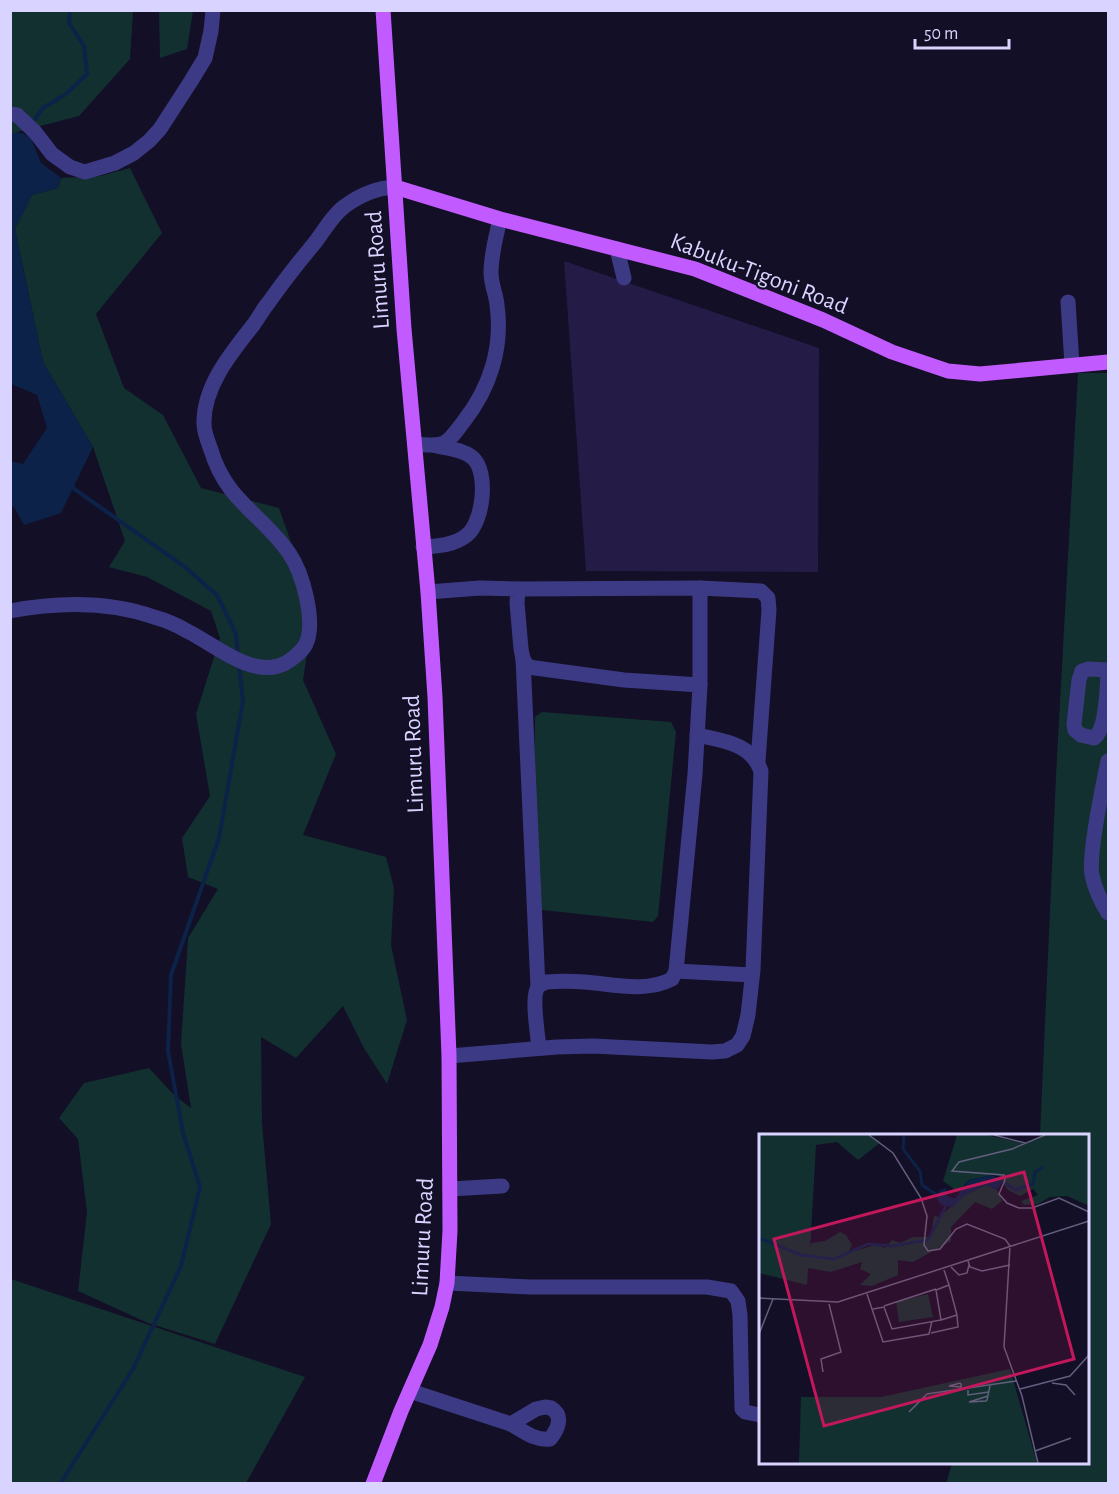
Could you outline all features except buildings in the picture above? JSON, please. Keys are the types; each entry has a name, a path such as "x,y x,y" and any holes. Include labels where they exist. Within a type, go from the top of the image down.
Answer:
{"main road":[{"name":"Limuru Road","path":"373,1484 430,1345 442,1307 447,1283 450,1189 449,1056 435,697 428,592 404,329 383,10"},
{"name":"Kabuku-Tigoni Road","path":"395,187 500,219 695,269 823,320 892,352 948,371 980,374 1108,362"}],"street":[{"path":"10,114 17,115 35,132 52,154 70,166 85,172 115,163 134,153 149,141 160,129 191,81 205,58 213,10"},
{"path":"10,611 30,607 101,604 155,617 186,630 237,660 258,667 278,666 297,655 306,644 310,621 302,583 290,554 240,502 215,465 204,425 207,398 222,368 239,343 286,278 343,207 366,193 395,187"},
{"path":"434,446 450,441 480,399 489,380 496,347 497,306 491,275 493,248 500,219"},
{"path":"617,249 624,279"},
{"path":"1068,302 1072,365"},
{"path":"415,444 460,451 474,459 479,466 482,502 479,516 467,535 448,544 423,548"},
{"path":"428,592 480,588 700,588 761,591 768,598 769,610 758,761 762,784 752,975 746,1028 740,1041 729,1050 712,1052 593,1046 449,1056"},
{"path":"538,987 546,981 624,986 654,985 672,979 676,971 697,735 700,686 700,588"},
{"path":"518,589 539,1048"},
{"path":"523,659 528,667 540,670 700,686"},
{"path":"697,735 743,748 758,761"},
{"path":"1108,761 1093,848 1092,873 1101,901 1108,913"},
{"path":"676,971 752,975"},
{"path":"450,1189 502,1186"},
{"path":"447,1283 531,1287 707,1287 731,1291 738,1301 740,1315 742,1409 745,1412 759,1415"},
{"path":"410,1391 511,1424"}],"green space":[{"path":"11,11 133,11 130,59 79,116 11,135"},
{"path":"159,11 193,11 187,49 160,58"},
{"path":"130,168 162,233 96,314 124,388 163,415 201,488 279,508 314,608 303,680 336,754 303,835 386,857 394,888 391,945 407,1020 387,1084 364,1048 343,1006 296,1058 261,1037 262,1123 271,1224 215,1344 148,1323 78,1291 87,1212 78,1139 59,1118 84,1083 149,1068 174,1095 191,1108 181,1044 188,938 218,889 188,877 182,838 210,796 196,714 220,638 211,611 147,577 109,567 125,541 93,447 43,362 15,229 32,195 58,188 61,178 100,176"},
{"path":"1078,373 1108,373 1108,1483 946,1484 952,1464 1089,1464 1089,1134 1040,1134 1056,776"},
{"path":"542,712 671,722 676,732 658,916 653,922 533,909 535,717"},
{"path":"11,1279 305,1377 246,1483 11,1483"}],"water":[{"path":"17,132 30,136 41,163 61,178 58,188 32,195 15,229 43,362 93,447 61,513 24,525 11,504 10,461 23,464 47,428 37,395 11,384 10,135"}],"waterway":[{"path":"35,119 43,108 66,94 87,74 84,46 69,23 70,10"},
{"path":"73,488 185,567 217,595 236,634 238,656"},
{"path":"60,1484 133,1369 181,1266 200,1187 183,1133 168,1051 171,975 219,838 243,701 239,666"}]}
